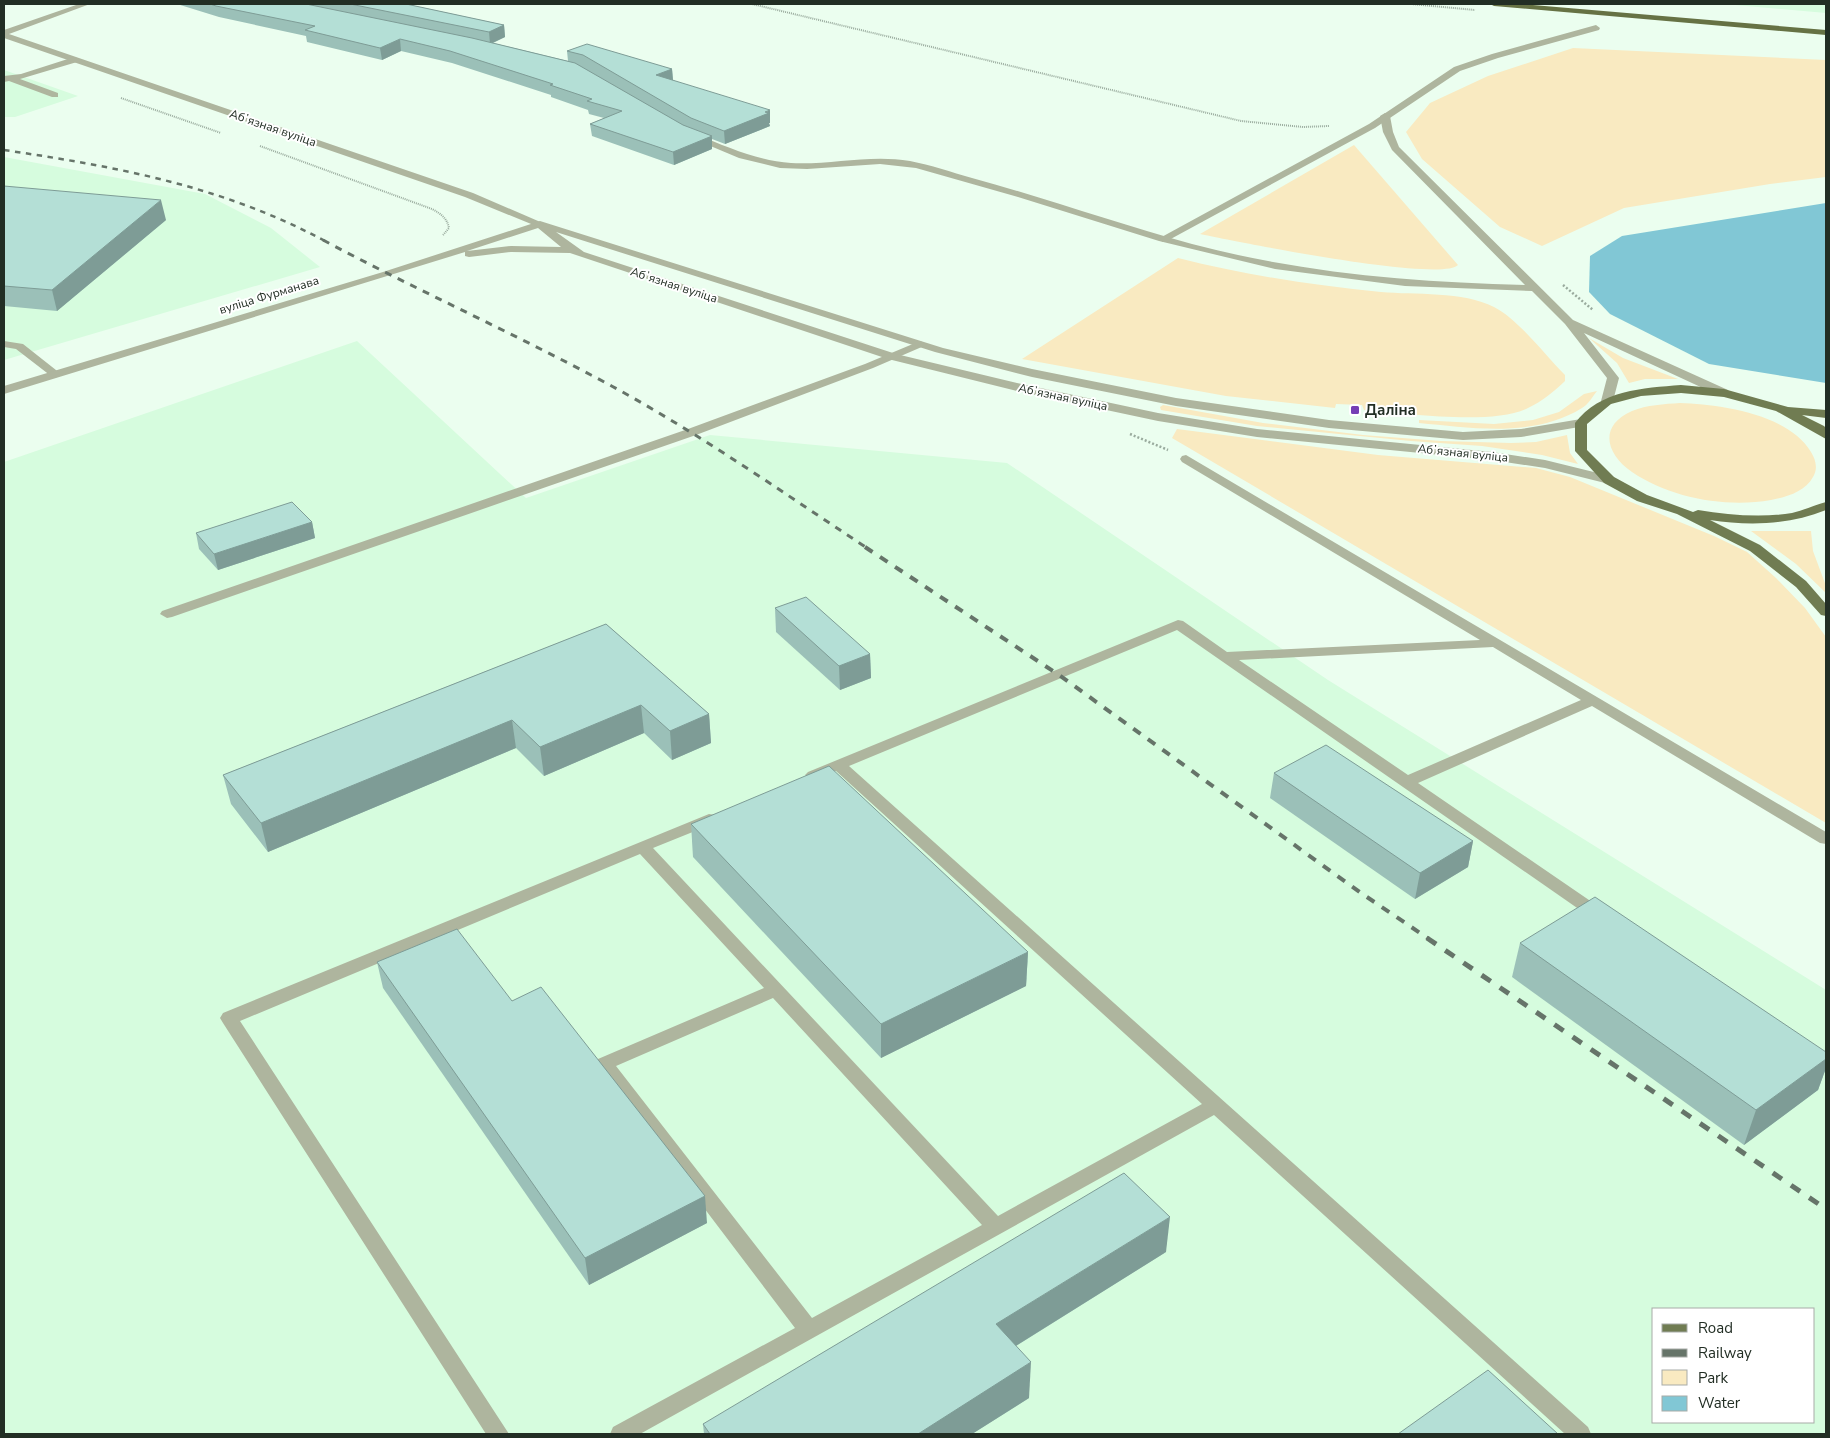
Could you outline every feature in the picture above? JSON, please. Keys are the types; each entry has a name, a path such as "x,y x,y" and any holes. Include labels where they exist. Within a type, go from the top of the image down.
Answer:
{"highway":[{"path":"1494,4 1826,32"}],"main road":[{"path":"1581,423 1607,401 1640,392 1681,389 1724,393 1780,408 1826,414"},
{"path":"1780,408 1820,429 1826,435"},
{"name":"Абʼязная вуліца","path":"1581,423 1581,451 1609,480 1642,498 1682,511 1722,519 1762,520 1826,510"},
{"name":"Абʼязная вуліца","path":"1682,511 1754,548 1801,584 1826,612"}],"street":[{"path":"4,34 86,4"},
{"path":"1163,239 1372,126 1457,70 1514,50 1596,28"},
{"name":"Абʼязная вуліца","path":"4,34 74,60 469,195 540,224 920,344 1032,373 1157,398 1329,424 1463,436 1521,433 1581,423"},
{"path":"6,78 22,76 74,60"},
{"path":"6,78 55,95"},
{"path":"1385,116 1388,132 1395,148 1569,322 1613,378 1607,401"},
{"path":"688,134 744,157 790,166 880,161 909,164 1023,194 1163,239 1274,267 1344,276 1476,288 1534,288"},
{"name":"Абʼязная вуліца","path":"540,224 572,250 892,357 1017,387 1158,417 1257,433 1492,456 1545,464 1609,480"},
{"name":"вуліца Фурманава","path":"4,390 430,260 540,224"},
{"path":"430,260 511,249 572,250"},
{"path":"1569,322 1724,393"},
{"path":"4,344 19,346 55,374"},
{"path":"167,614 683,435 892,357 920,344"},
{"path":"1186,458 1826,839"},
{"path":"795,783 1178,624 1608,922"},
{"path":"1224,656 1497,643"},
{"path":"1406,782 1594,700"},
{"path":"839,764 1580,1434"},
{"path":"498,1434 229,1018 723,813"},
{"path":"642,846 996,1227"},
{"path":"776,990 604,1064 809,1330"},
{"path":"620,1434 1216,1105"}],"path":[{"path":"752,4 1241,121 1303,127 1372,126"},
{"path":"116,96 227,134"},
{"path":"255,144 432,209 444,215 448,221 449,228 442,236"},
{"path":"1560,282 1597,313"},
{"path":"1130,433 1186,458"}],"shaded area":[{"path":"1724,4 1826,4 1826,13"},
{"path":"4,70 78,96 15,117 4,117"},
{"path":"4,157 205,194 271,228 320,267 4,360"},
{"path":"357,341 526,498 710,435 1007,463 1328,680 1826,990 1826,1434 4,1434 4,462"}],"green space":[{"path":"1573,48 1826,60 1826,177 1770,184 1624,208 1542,246 1500,227 1422,159 1406,132 1430,103 1488,76"},
{"path":"1354,145 1458,265 1443,269 1415,269 1378,265 1292,252 1200,234"},
{"path":"1178,258 1228,270 1304,283 1381,292 1454,296 1482,302 1503,313 1522,329 1565,375 1565,381 1538,403 1512,413 1493,416 1448,417 1364,410 1362,405 1336,404 1335,408 1226,396 1022,359"},
{"path":"1589,338 1623,358 1678,379 1645,379 1629,383 1617,363"},
{"path":"1597,391 1582,408 1544,424 1502,429 1419,423 1419,420 1494,424 1533,420 1559,412 1584,394"},
{"path":"1680,403 1733,409 1770,420 1787,428 1801,439 1813,455 1816,468 1815,474 1805,487 1789,495 1771,500 1736,503 1699,499 1647,481 1632,472 1616,457 1612,449 1610,432 1614,424 1621,417 1632,411 1662,404"},
{"path":"1163,405 1263,423 1363,435 1441,441 1536,442 1567,435 1570,453 1578,464 1542,455 1482,446 1257,426 1161,410 1160,407"},
{"path":"1177,429 1378,455 1536,468 1570,477 1714,536 1747,552 1805,608 1826,637 1826,823 1172,438"},
{"path":"1751,531 1811,531 1813,551 1826,586 1826,593 1796,564"}],"water":[{"path":"1826,203 1826,383 1709,364 1610,314 1589,292 1590,256 1622,236"}],"building":[{"path":"210,4 306,4 472,38 575,63 683,125 712,136 673,152 590,124 622,111 587,101 592,99 550,85 553,84 450,51 400,39 380,48 305,30 315,26"},
{"path":"350,4 406,4 504,25 489,32"},
{"path":"587,44 672,69 656,75 770,110 765,112 769,113 724,131 691,118 583,55 567,51"},
{"path":"4,186 161,200 52,290 4,286"},
{"path":"292,502 312,522 214,554 196,533"},
{"path":"806,597 870,654 839,666 775,608"},
{"path":"606,624 709,714 670,731 641,705 540,747 512,720 261,823 223,775"},
{"path":"1326,745 1473,841 1420,873 1274,773"},
{"path":"829,766 1028,952 881,1024 691,824"},
{"path":"1595,897 1826,1052 1826,1059 1756,1110 1520,943"},
{"path":"457,929 512,1001 541,987 705,1196 585,1258 377,962"},
{"path":"1124,1173 1170,1217 996,1324 1031,1362 918,1434 710,1434 703,1424"},
{"path":"1488,1370 1558,1434 1398,1434"}],"railway":[{"path":"4,150 88,164 169,181 247,206 324,240"},
{"path":"324,240 627,394 731,458 867,548"},
{"path":"865,547 1059,675 1361,893 1429,939"},
{"path":"1427,938 1826,1209"}],"place":[{"name":"Даліна","path":"1355,410"}]}
